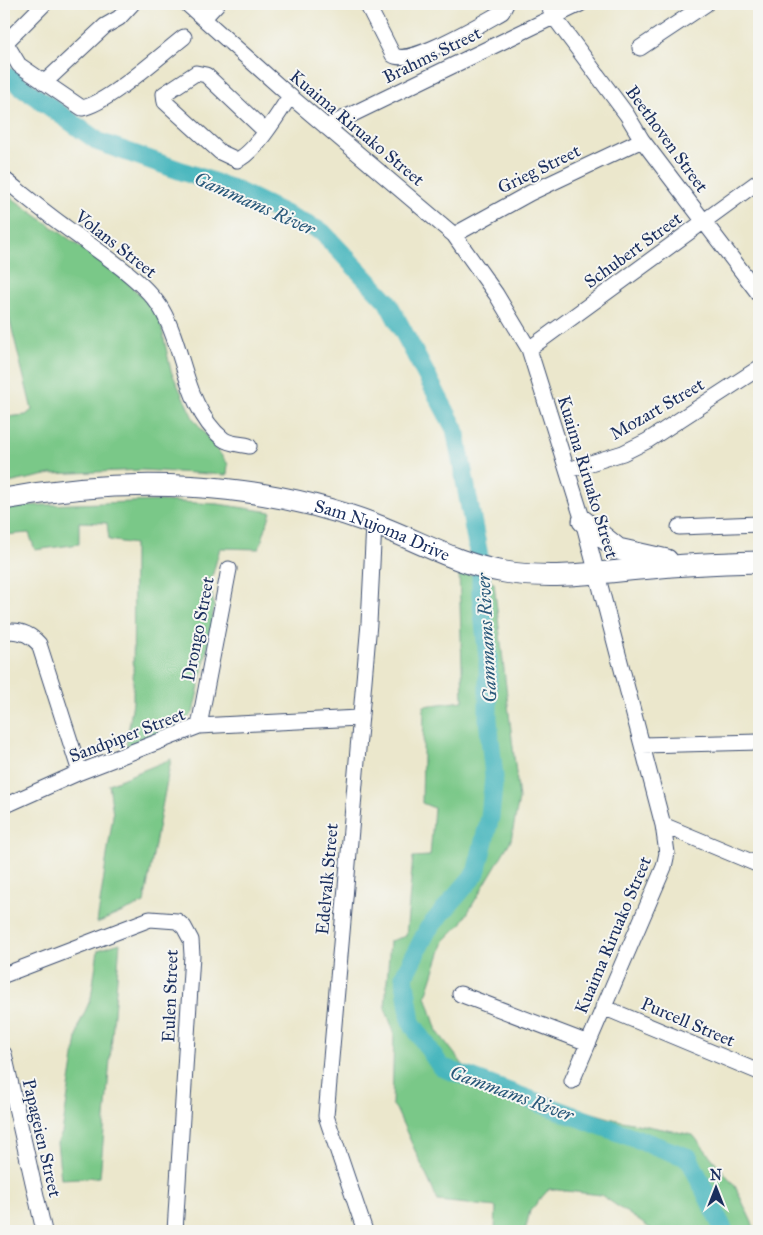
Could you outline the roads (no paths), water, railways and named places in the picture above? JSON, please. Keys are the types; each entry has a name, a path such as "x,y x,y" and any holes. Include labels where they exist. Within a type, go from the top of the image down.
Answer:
{"highway":[{"name":"Sam Nujoma Drive","path":"4,499 81,488 126,486 223,489 260,493 326,509 374,524 474,564 502,572 548,576 598,574 691,564 759,562"},
{"path":"583,521 618,549 691,564"}],"street":[{"path":"44,4 4,41 19,65 82,108 90,107 107,96 184,37"},
{"path":"44,83 105,26 119,18 132,4"},
{"name":"Kuaima Riruako Street","path":"187,4 290,96 454,234 496,294 529,348 568,470 598,574 663,826 667,853 664,867 572,1081"},
{"path":"204,18 217,4"},
{"path":"367,4 394,55 398,58 409,58 421,53 502,12 507,4"},
{"name":"Brahms Street","path":"326,127 551,10 580,4"},
{"path":"640,48 706,4"},
{"name":"Beethoven Street","path":"551,10 627,115 642,140 759,294"},
{"path":"265,131 206,75 196,73 164,94 165,102 220,152 232,159 240,159 265,131 290,96"},
{"name":"Grieg Street","path":"454,234 530,193 642,140"},
{"name":"Volans Street","path":"4,179 118,266 148,292 162,308 176,341 200,411 224,440 249,446"},
{"name":"Schubert Street","path":"529,348 759,181"},
{"name":"Mozart Street","path":"568,470 624,453 647,441 759,368"},
{"name":"Edelvalk Street","path":"365,1231 326,1116 369,622 374,524"},
{"path":"679,527 759,524"},
{"name":"Drongo Street","path":"199,726 229,569"},
{"path":"4,632 23,632 31,635 39,644 80,772"},
{"name":"Sandpiper Street","path":"4,806 80,772 199,726 360,718"},
{"path":"642,745 759,742"},
{"path":"663,826 759,864"},
{"name":"Eulen Street","path":"4,975 150,919 177,922 184,927 191,940 192,955 175,1231"},
{"path":"460,994 588,1043"},
{"name":"Purcell Street","path":"603,1007 759,1072"},
{"name":"Papageien Street","path":"4,1054 44,1231"}],"waterway":[{"name":"Gammams River","path":"4,74 99,142 233,189 322,232 387,301 455,429 481,566 481,595 488,658 488,719 494,777 490,817 476,873 428,929 404,976 411,1022 441,1067 689,1158 724,1231"}]}
